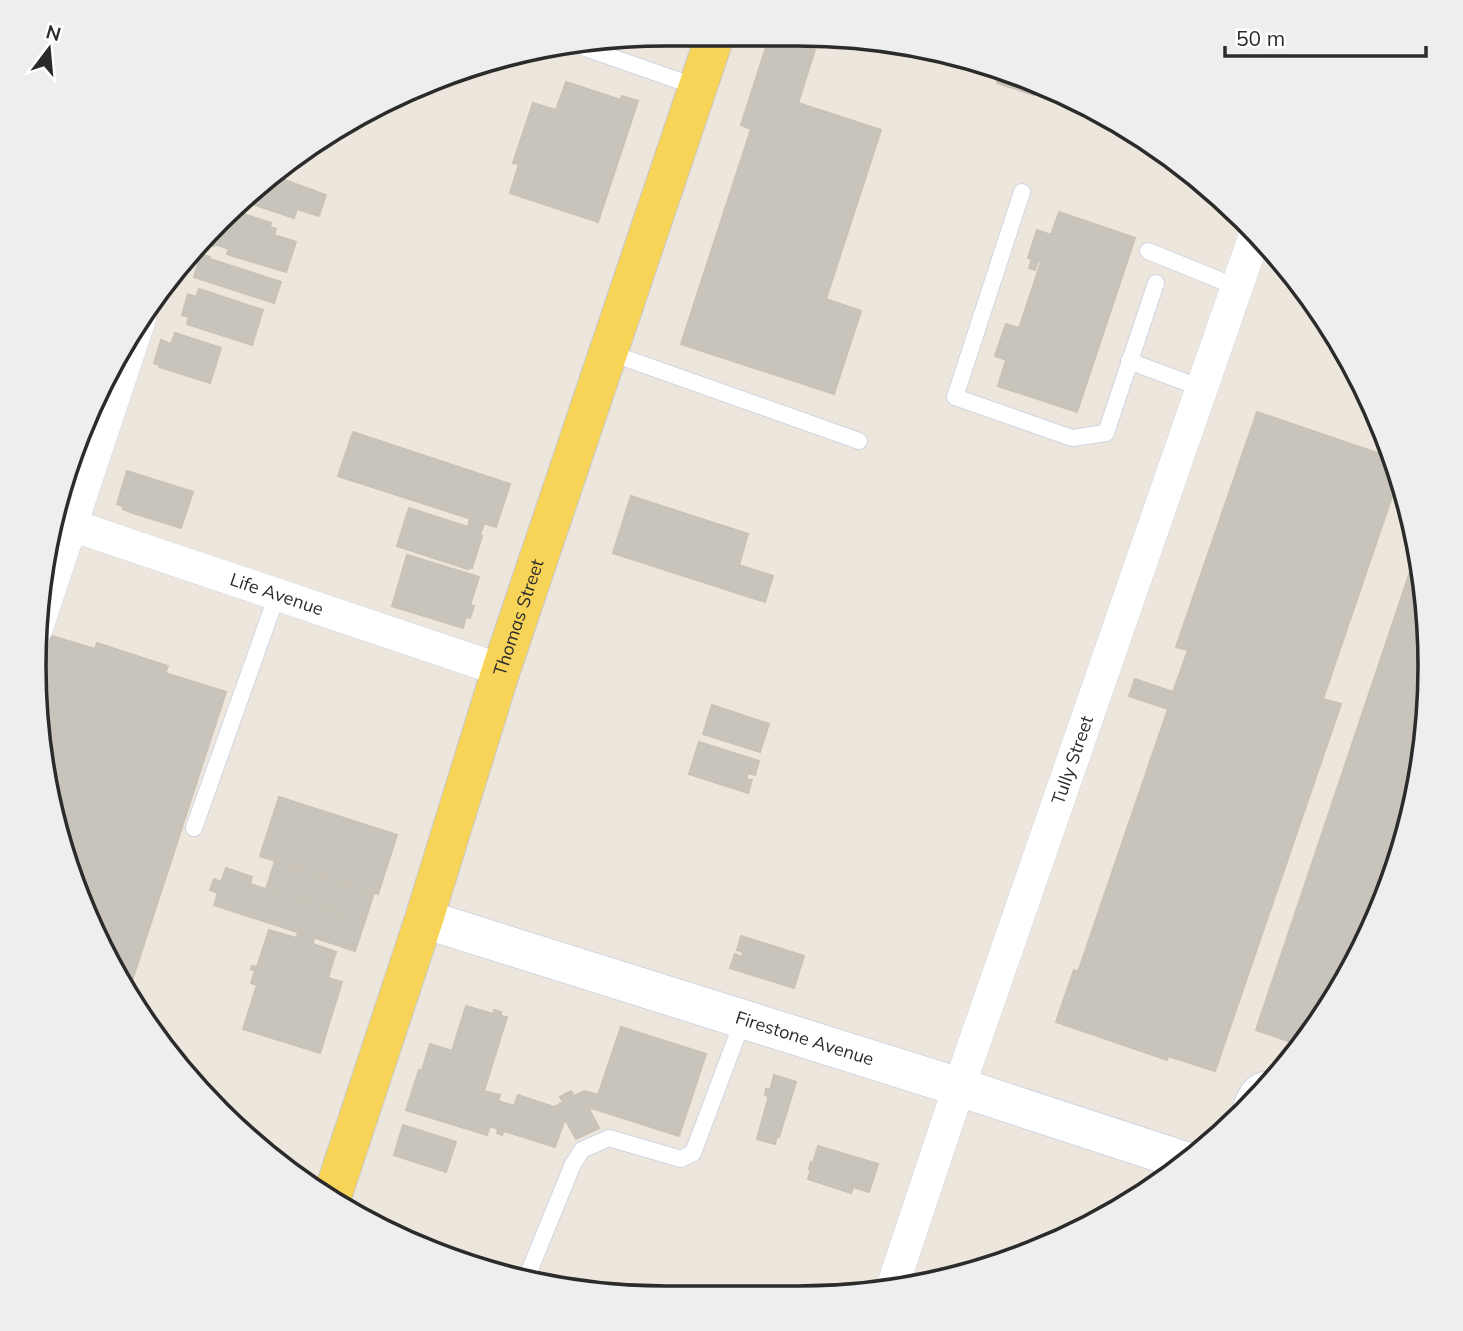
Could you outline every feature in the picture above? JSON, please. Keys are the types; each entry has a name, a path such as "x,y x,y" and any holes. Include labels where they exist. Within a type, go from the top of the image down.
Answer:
{"main road":[{"name":"Thomas Street","path":"335,1189 425,919 501,670 711,46"},
{"name":"Firestone Avenue","path":"425,919 1174,1158"}],"street":[{"name":"Tully Street","path":"896,1277 959,1087 1252,244"},
{"path":"56,551 63,523 121,370"},
{"name":"Life Avenue","path":"63,523 501,670"}],"lane":[{"path":"591,50 697,87"},
{"path":"1022,192 955,397 1072,438 1106,433 1156,284"},
{"path":"1148,251 1237,287"},
{"path":"608,352 859,440"},
{"path":"1129,361 1201,388"},
{"path":"194,828 277,595"},
{"path":"530,1270 573,1164 582,1150 609,1138 681,1159 693,1153 743,1020"}],"building":[{"path":"766,46 802,46 815,50 798,103 881,130 826,299 861,311 834,394 681,344 751,129 741,125"},
{"path":"999,79 1035,93 1034,95 997,83"},
{"path":"566,82 621,100 622,96 638,101 598,222 510,193 519,164 513,163 533,103 556,110"},
{"path":"282,179 326,195 319,216 297,209 294,218 252,204"},
{"path":"1059,212 1135,238 1077,412 998,386 1006,360 995,356 1006,324 1019,328 1041,262 1038,261 1035,270 1029,268 1032,259 1028,258 1037,230 1051,235"},
{"path":"242,213 271,223 270,227 276,229 274,235 296,242 286,272 227,254 229,249 215,244 210,245"},
{"path":"202,254 281,282 274,303 194,277"},
{"path":"199,289 263,310 252,345 187,324 189,317 182,315 188,294 196,297"},
{"path":"175,333 221,348 210,383 154,363 161,340 171,344"},
{"path":"1257,412 1380,454 1393,494 1323,699 1341,704 1215,1071 1168,1056 1167,1060 1056,1022 1074,970 1078,972 1168,709 1129,696 1135,679 1173,692 1188,650 1176,647"},
{"path":"353,432 510,484 496,527 338,476"},
{"path":"127,471 193,492 181,528 133,513 117,504"},
{"path":"631,496 748,534 739,565 773,576 765,602 613,553"},
{"path":"409,508 468,527 470,519 484,524 472,568 397,546"},
{"path":"407,555 479,577 470,605 474,606 470,618 466,617 463,628 392,606"},
{"path":"1410,572 1418,666 1416,706 1406,786 1385,865 1354,940 1313,1010 1290,1042 1256,1030"},
{"path":"52,636 95,649 97,643 168,666 165,673 226,692 132,980 109,940 93,903 67,826 51,746 46,653"},
{"path":"712,705 769,724 760,752 703,734"},
{"path":"699,742 759,761 755,775 748,773 746,779 752,780 748,793 689,774"},
{"path":"279,797 397,835 378,894 260,856"},
{"path":"275,861 374,893 364,924 334,914 335,911 266,889"},
{"path":"226,868 252,877 250,884 335,911 334,914 364,924 355,951 214,905 218,893 210,890 214,879 221,882"},
{"path":"269,930 296,938 298,933 314,938 313,944 336,952 328,978 342,982 320,1053 243,1029 257,985 251,983 255,971 251,969 252,966 257,967"},
{"path":"741,936 804,956 794,988 730,968 735,954 742,957 743,952 737,950"},
{"path":"466,1006 493,1014 494,1010 507,1017 484,1091 500,1095 498,1101 514,1106 518,1095 554,1107 563,1102 560,1097 571,1091 574,1096 585,1091 598,1095 621,1027 706,1054 679,1136 588,1107 599,1128 576,1139 565,1119 555,1147 504,1131 502,1135 497,1133 498,1129 490,1126 487,1135 406,1110 430,1044 452,1051"},
{"path":"774,1075 796,1082 775,1144 757,1139 768,1099 765,1095 766,1089 770,1090"},
{"path":"403,1125 456,1142 446,1172 394,1155"},
{"path":"818,1146 878,1164 869,1192 853,1187 851,1193 808,1179"}]}
